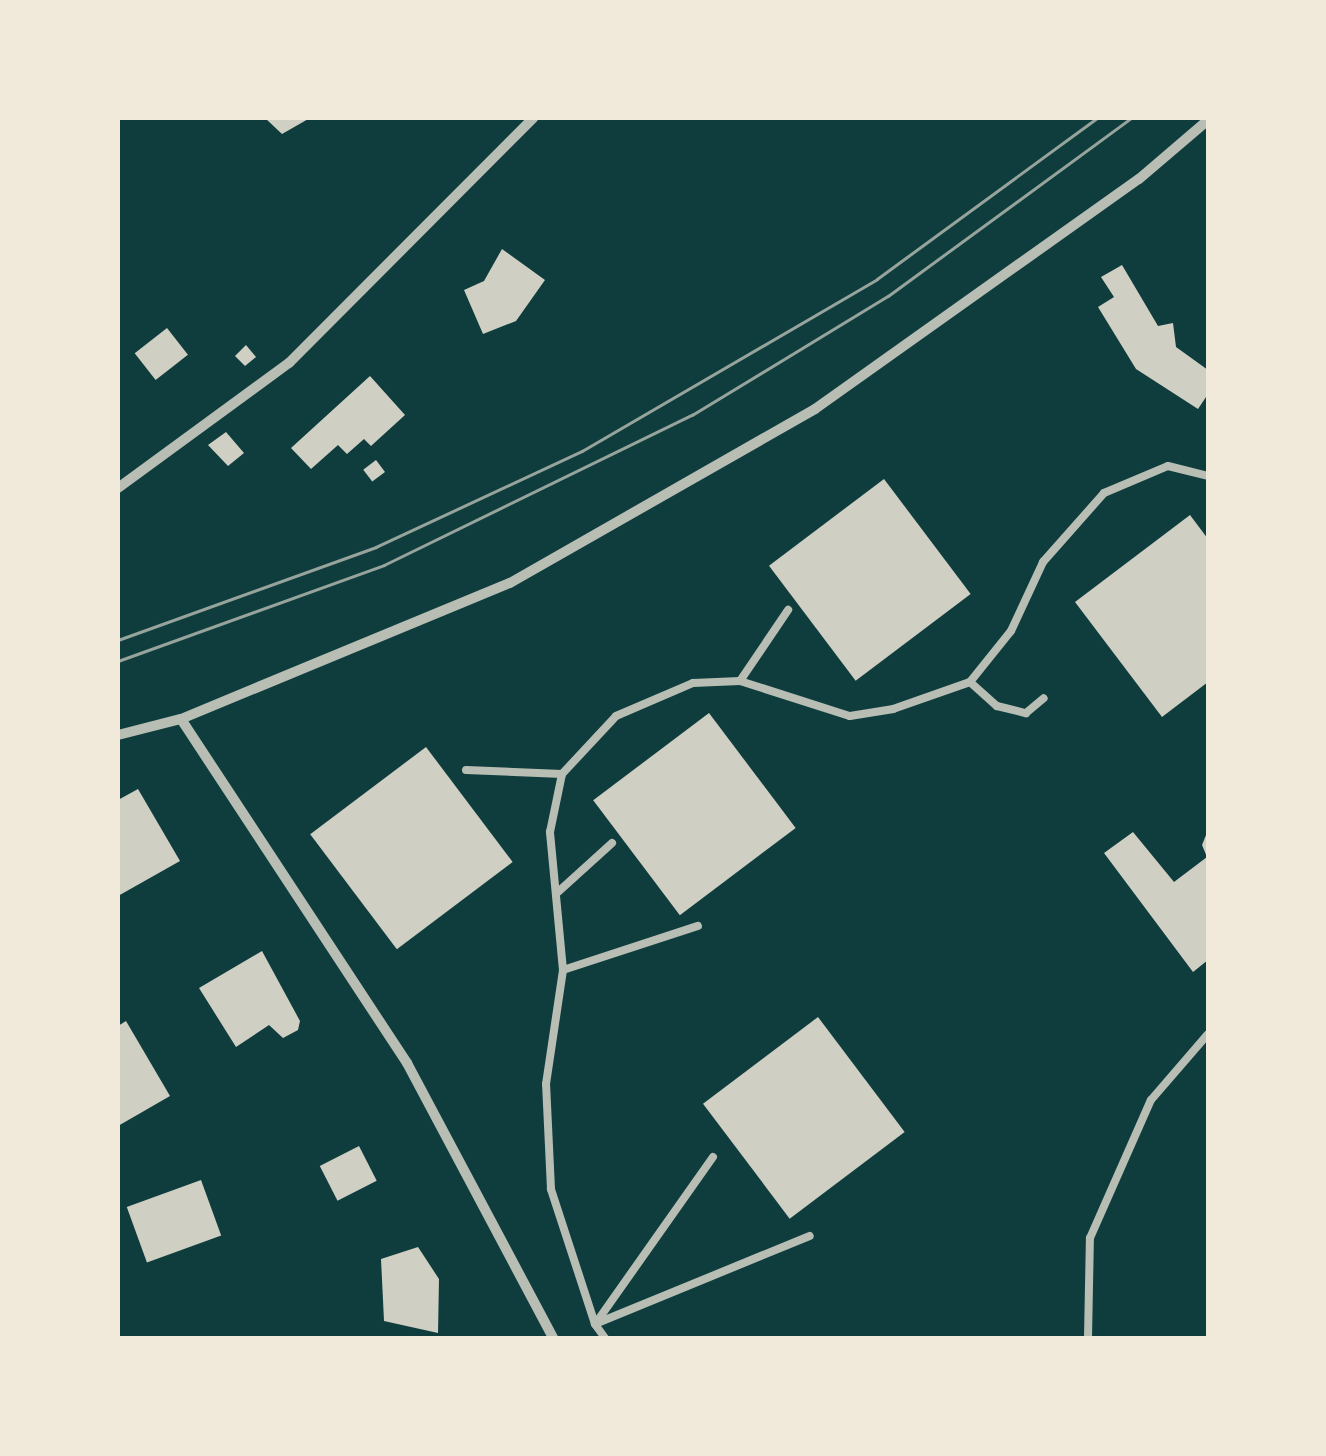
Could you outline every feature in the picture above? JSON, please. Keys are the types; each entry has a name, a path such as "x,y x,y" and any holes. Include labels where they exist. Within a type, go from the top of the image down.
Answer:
{"street":[{"path":"118,488 288,363 533,118"},
{"path":"118,736 181,720 510,583 815,408 1139,179 1208,120"},
{"path":"181,720 407,1063 554,1338"}],"lane":[{"path":"605,1338 594,1324 551,1190 546,1084 563,970 550,832 562,774 616,716 693,683 740,681 850,716 894,709 970,682 1011,631 1043,562 1104,493 1168,466 1208,476"},
{"path":"740,681 788,610"},
{"path":"970,682 997,706 1026,713 1044,698"},
{"path":"466,770 562,774"},
{"path":"558,892 612,842"},
{"path":"563,970 698,926"},
{"path":"1088,1338 1090,1238 1151,1100 1208,1034"},
{"path":"594,1324 713,1157"},
{"path":"594,1324 810,1236"}],"building":[{"path":"265,118 310,118 282,134"},
{"path":"502,249 545,280 516,321 483,334 464,290 484,281"},
{"path":"1122,265 1158,326 1173,323 1176,347 1208,370 1208,394 1198,409 1136,369 1098,307 1114,297 1101,277"},
{"path":"167,328 188,355 156,380 135,353"},
{"path":"246,345 256,357 245,366 235,356"},
{"path":"370,376 405,415 371,446 364,439 347,454 338,445 311,469 291,448"},
{"path":"226,432 244,453 228,466 208,445"},
{"path":"376,460 385,472 372,482 363,470"},
{"path":"884,479 971,594 856,681 769,566"},
{"path":"1190,515 1208,539 1208,682 1162,717 1075,602"},
{"path":"709,713 796,828 680,915 593,800"},
{"path":"426,747 513,862 397,949 310,834"},
{"path":"138,789 180,861 118,896 118,800"},
{"path":"1208,830 1208,960 1193,972 1104,853 1133,832 1174,882 1207,857 1202,845"},
{"path":"262,951 300,1021 298,1030 283,1038 269,1025 236,1047 199,988"},
{"path":"818,1017 905,1132 790,1219 703,1104"},
{"path":"126,1021 170,1096 118,1126 118,1026"},
{"path":"359,1146 377,1181 338,1201 320,1166"},
{"path":"201,1180 221,1235 147,1262 127,1207"},
{"path":"418,1247 439,1279 438,1333 384,1321 381,1259"}],"tram line":[{"path":"118,640 376,547 582,451 877,279 1097,118"},
{"path":"118,661 384,565 692,415 888,296 1131,118"}]}
